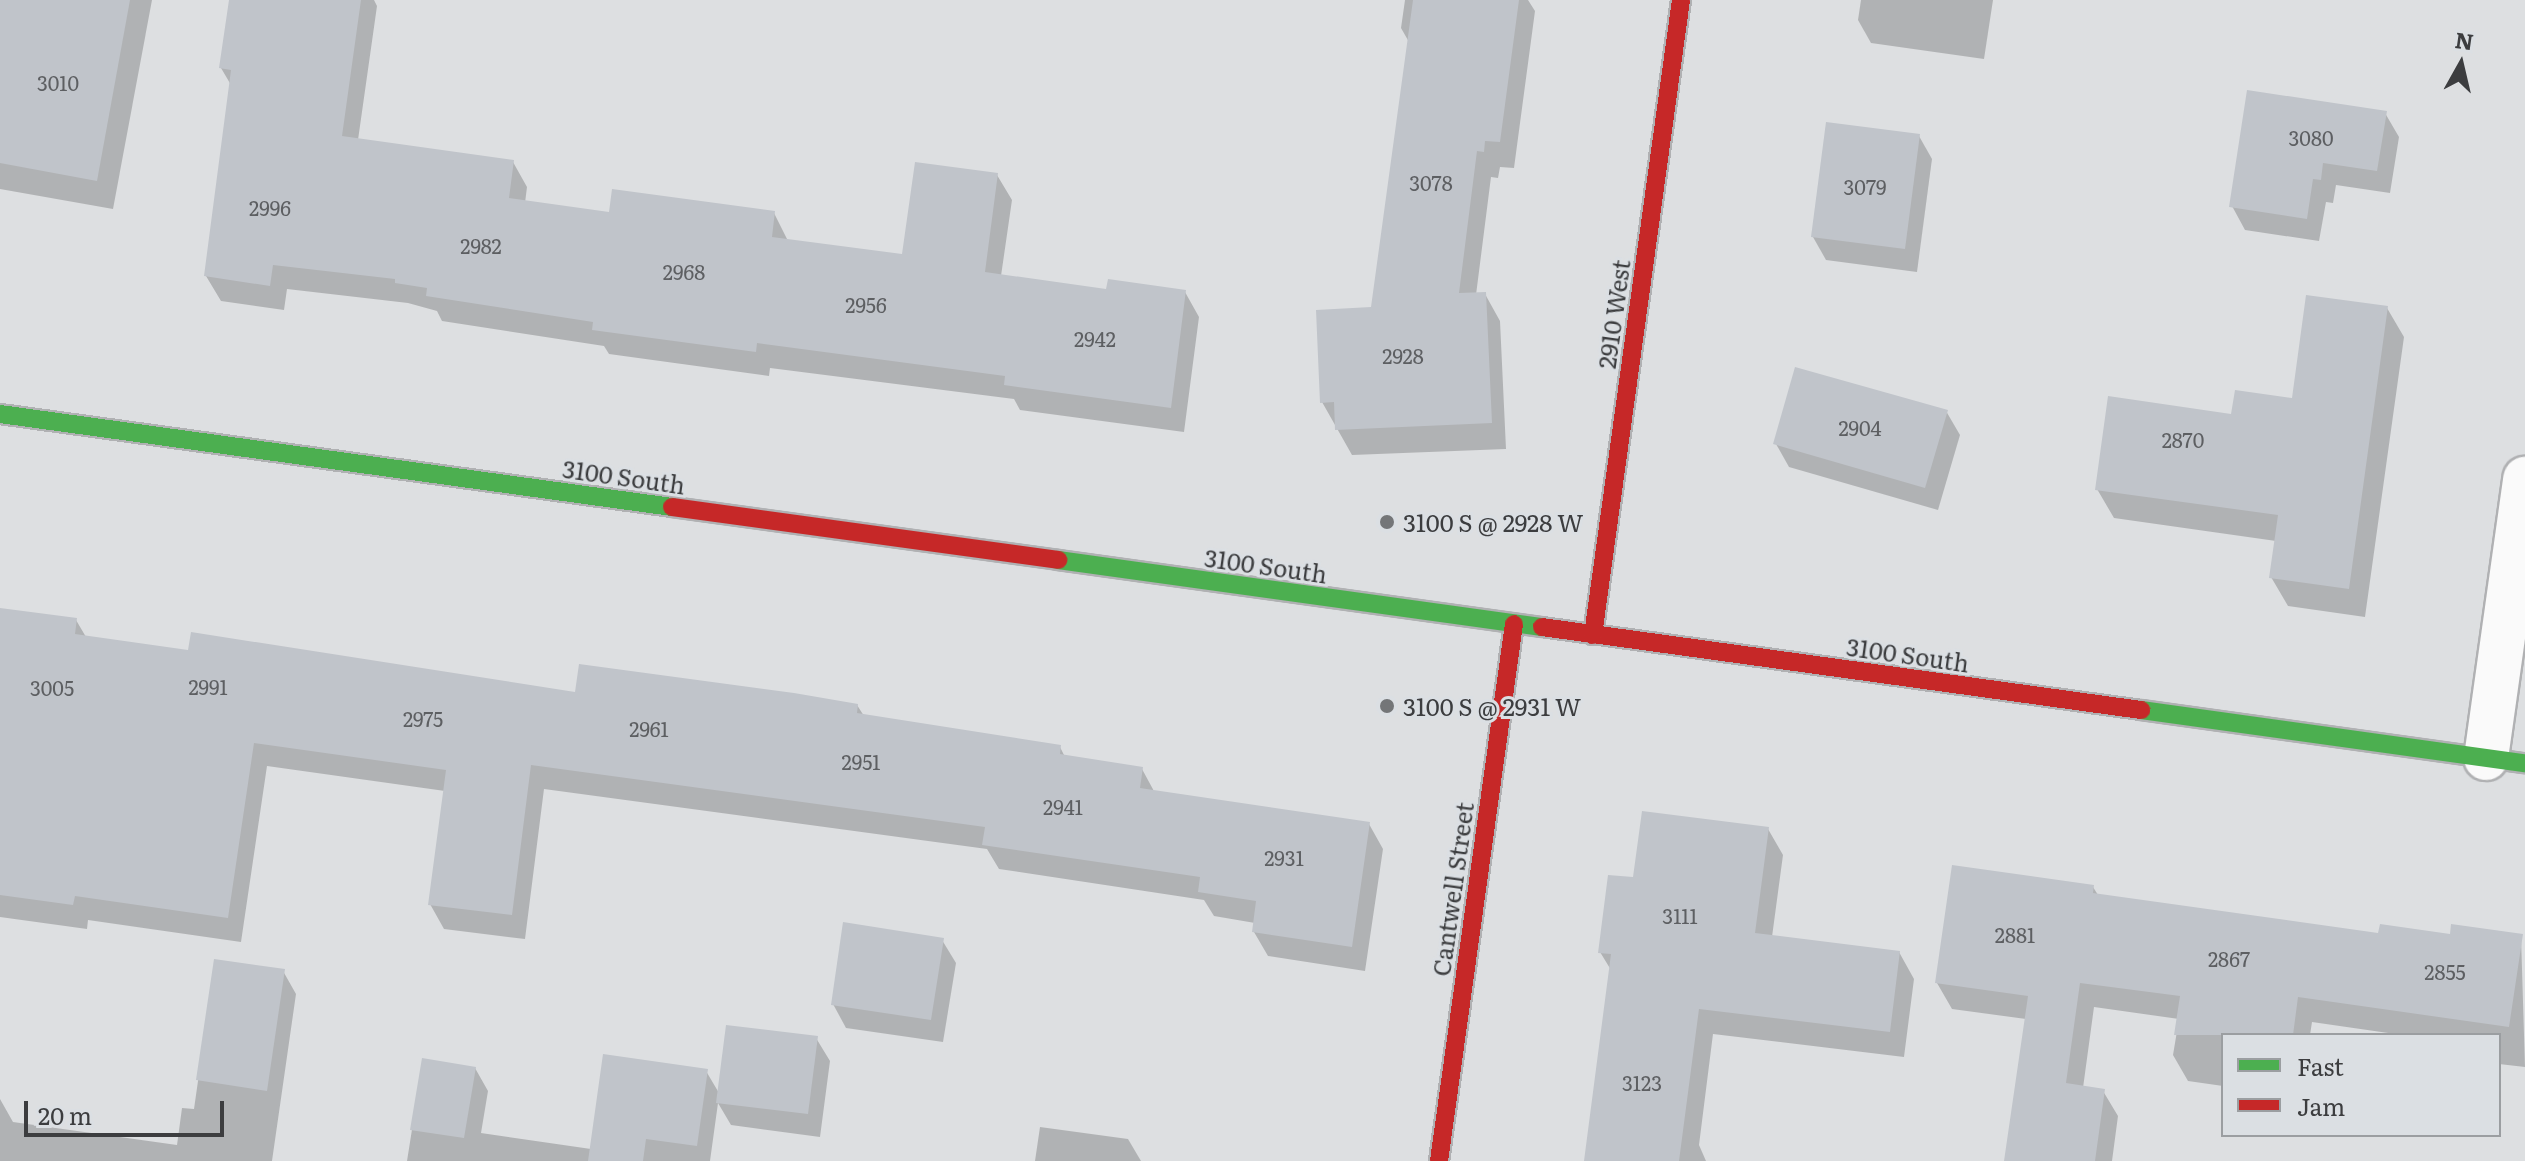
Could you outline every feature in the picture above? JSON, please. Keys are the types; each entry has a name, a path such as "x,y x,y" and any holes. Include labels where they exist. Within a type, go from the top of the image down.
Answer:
{"main road":[{"name":"2910 West","path":"1593,635 1681,0"},
{"name":"3100 South","path":"0,414 2506,761"},
{"name":"Cantwell Street","path":"1439,1161 1514,624"}],"street":[{"path":"2506,761 2525,479"}],"building":[{"path":"0,0 130,0 97,181 0,163"},
{"path":"229,0 361,0 342,136 514,160 509,198 609,212 612,189 775,211 772,237 902,254 915,162 998,173 985,272 1106,289 1108,279 1186,290 1171,408 1004,385 1005,376 757,343 756,352 592,330 593,322 426,296 427,288 395,283 395,279 273,265 270,286 204,276 231,70 219,68"},
{"path":"1413,0 1519,0 1500,142 1485,141 1484,152 1477,151 1459,293 1486,292 1492,423 1335,430 1334,402 1320,403 1316,310 1371,307"},
{"path":"2247,90 2387,111 2377,171 2323,163 2321,180 2313,179 2307,219 2229,207"},
{"path":"1826,122 1920,134 1905,249 1811,237"},
{"path":"2306,295 2388,306 2349,589 2269,578 2278,515 2095,490 2108,396 2231,414 2235,390 2292,398"},
{"path":"1795,367 1948,410 1925,488 1773,444"},
{"path":"0,608 77,618 75,634 188,650 191,632 575,692 579,664 794,693 858,704 857,713 1061,745 1060,754 1143,767 1140,788 1370,822 1352,947 1252,932 1256,901 1198,892 1200,877 982,845 985,827 531,765 512,915 428,905 446,770 254,743 228,918 75,896 73,905 0,895"},
{"path":"1642,811 1769,827 1755,933 1900,951 1890,1032 1699,1009 1679,1161 1584,1161 1611,954 1598,953 1608,875 1633,877"},
{"path":"1952,865 2094,885 2093,893 2378,933 2380,924 2450,934 2451,924 2523,934 2509,1027 2298,997 2293,1033 2174,1035 2180,996 2080,983 2066,1083 2105,1089 2095,1161 2004,1161 2028,996 1935,983"},
{"path":"843,922 944,938 931,1020 831,1005"},
{"path":"214,959 285,969 267,1091 196,1080"},
{"path":"726,1025 818,1036 808,1114 716,1103"},
{"path":"603,1054 708,1069 697,1146 646,1139 643,1161 588,1161"},
{"path":"422,1058 476,1067 464,1138 410,1130"}],"traffic: fast":[{"path":"0,414 672,507"},
{"path":"1058,560 1542,627"},
{"path":"2141,710 2525,763"}],"traffic: jam":[{"path":"1593,635 1681,0"},
{"path":"672,507 1058,560"},
{"path":"1439,1161 1514,624"},
{"path":"1542,627 2141,710"}],"place":[{"name":"3100 S @ 2928 W","path":"1387,522"},
{"name":"3100 S @ 2931 W","path":"1387,706"}]}
